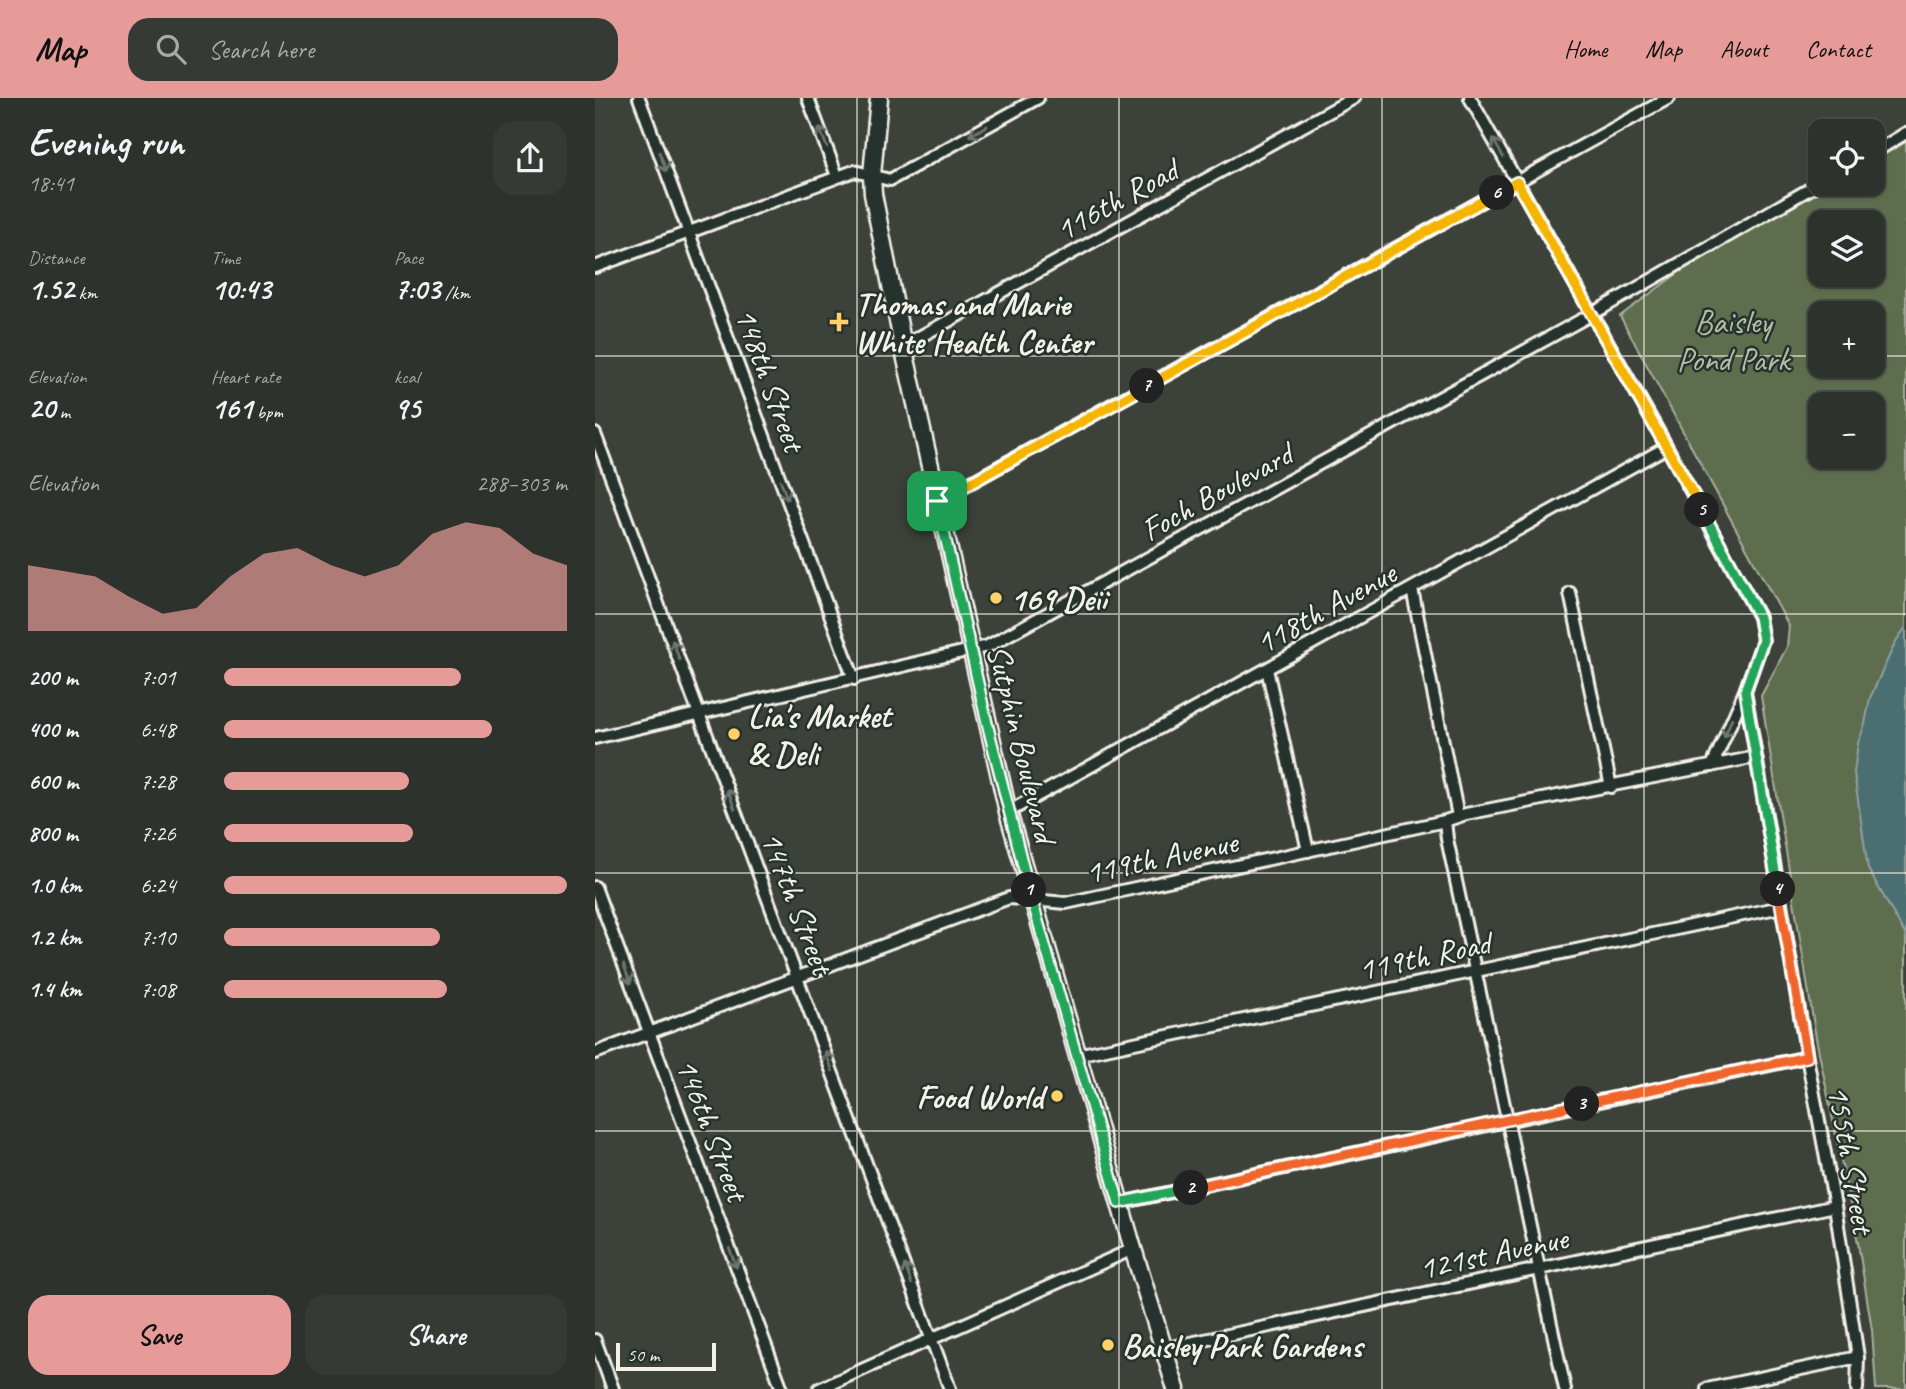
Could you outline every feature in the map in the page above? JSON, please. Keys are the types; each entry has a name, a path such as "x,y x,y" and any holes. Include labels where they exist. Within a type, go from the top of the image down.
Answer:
{"main road":[{"name":"Sutphin Boulevard","path":"879,98 872,175 873,194 903,346 970,650 1008,812 1032,900 1119,1203 1176,1389"}],"street":[{"name":"148th Street","path":"639,98 854,679"},
{"path":"808,98 837,176"},
{"path":"595,267 837,176 854,171 890,180 1038,98"},
{"name":"116th Road","path":"903,346 1354,98"},
{"name":"155th Street","path":"1470,98 1667,447 1759,617 1763,640 1745,691 1712,766"},
{"path":"937,501 1669,98"},
{"path":"1885,145 1906,133"},
{"name":"Foch Boulevard","path":"595,738 988,646 1592,314 1808,190"},
{"name":"147th Street","path":"595,434 950,1389"},
{"name":"118th Avenue","path":"1008,812 1667,447"},
{"path":"1412,589 1458,816"},
{"path":"1570,593 1611,787"},
{"path":"1267,669 1308,851"},
{"name":"155th Street","path":"1745,691 1835,1206 1858,1357 1857,1389"},
{"name":"119th Avenue","path":"595,1053 1009,898 1066,903 1458,816 1756,757"},
{"path":"1445,821 1565,1389"},
{"name":"146th Street","path":"595,887 782,1389"},
{"name":"119th Road","path":"1077,1055 1781,907"},
{"path":"1119,1203 1807,1057"},
{"name":"121st Avenue","path":"1162,1349 1835,1206"},
{"path":"819,1389 1133,1250"},
{"path":"595,1340 613,1389"},
{"path":"1707,1389 1858,1357"}],"green space":[{"name":"Baisley Pond Park","path":"1906,142 1906,1389 1876,1389 1872,1330 1858,1243 1816,1038 1761,696 1787,647 1789,626 1620,316 1693,262 1811,196 1885,196 1885,154"}],"water":[{"path":"1906,627 1906,936 1868,869 1854,773 1858,743 1870,698 1896,641"}],"place":[{"name":"Thomas and Marie White Health Center","path":"839,322"},
{"name":"169 Deii","path":"996,598"},
{"name":"Lia's Market & Deli","path":"734,734"},
{"name":"Food World","path":"1057,1096"},
{"name":"Baisley Park Gardens","path":"1108,1345"}],"route":[{"path":"1517,182 1675,460 1759,617 1763,640 1745,691 1807,1057 1119,1203 1027,886 937,501 1517,182"}]}
